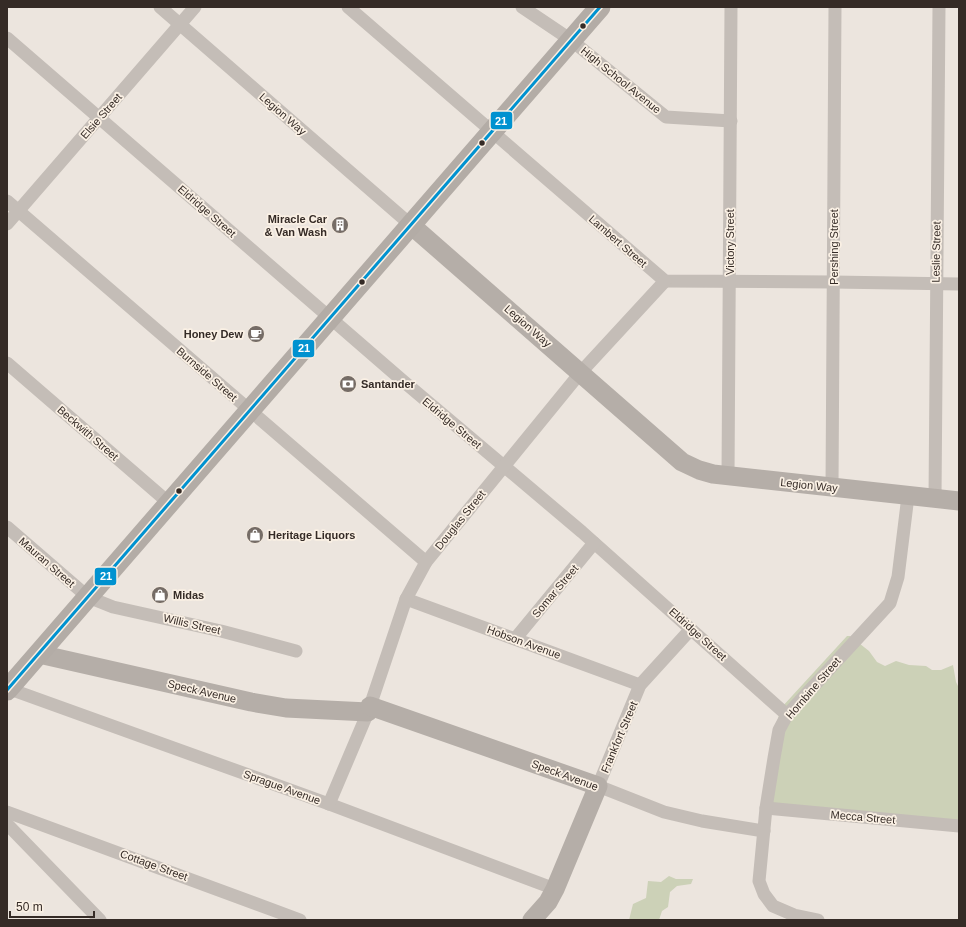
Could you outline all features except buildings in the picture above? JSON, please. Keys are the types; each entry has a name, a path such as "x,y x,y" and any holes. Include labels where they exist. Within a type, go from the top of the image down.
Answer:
{"main road":[{"path":"7,689 600,7"}],"street":[{"name":"Legion Way","path":"160,7 581,372 682,462 700,470 728,476 908,496 959,500"},
{"name":"Elsie Street","path":"7,224 195,7"},
{"name":"Lambert Street","path":"348,7 665,282"},
{"name":"High School Avenue","path":"522,7 571,40 666,117 730,121"},
{"name":"Victory Street","path":"728,476 731,7"},
{"name":"Pershing Street","path":"832,487 835,7"},
{"name":"Leslie Street","path":"935,498 935,284 938,7"},
{"name":"Eldridge Street","path":"7,38 330,318 594,543 787,715"},
{"name":"Burnside Street","path":"7,201 426,562"},
{"path":"665,282 730,281 959,284"},
{"name":"Douglas Street","path":"329,804 369,709 406,599 426,562 581,372 665,282"},
{"name":"Beckwith Street","path":"7,363 169,503"},
{"name":"Hornbine Street","path":"812,919 773,906 764,894 759,881 766,808 779,730 787,715 890,603 898,578 908,496"},
{"name":"Mauran Street","path":"7,527 88,597"},
{"name":"Somar Street","path":"515,639 594,543"},
{"name":"Willis Street","path":"88,597 113,607 221,631 296,651"},
{"name":"Hobson Avenue","path":"406,599 640,685"},
{"name":"Frankfort Street","path":"532,920 548,902 555,889 640,685 692,629"},
{"name":"Speck Avenue","path":"39,654 251,702 286,708 369,709 598,786 664,812 702,821 764,831"},
{"name":"Sprague Avenue","path":"7,689 329,804 555,889"},
{"name":"Mecca Street","path":"766,808 959,826"},
{"name":"Cottage Street","path":"7,812 300,920"},
{"path":"7,824 100,920"}],"green space":[{"path":"847,636 850,636 869,651 877,662 885,666 896,661 909,665 926,666 932,670 941,670 953,665 956,682 959,688 959,821 771,804 774,733 781,708"},
{"path":"669,876 676,879 693,879 691,884 677,886 670,892 668,907 662,911 659,920 629,920 633,904 646,898 648,881 661,882"}],"transit line":[{"name":"21","path":"7,690 600,7"}],"place":[{"name":"Miracle Car & Van Wash","path":"340,225"},
{"name":"Honey Dew","path":"256,334"},
{"name":"Santander","path":"348,384"},
{"name":"Heritage Liquors","path":"255,535"},
{"name":"Midas","path":"160,595"}]}
